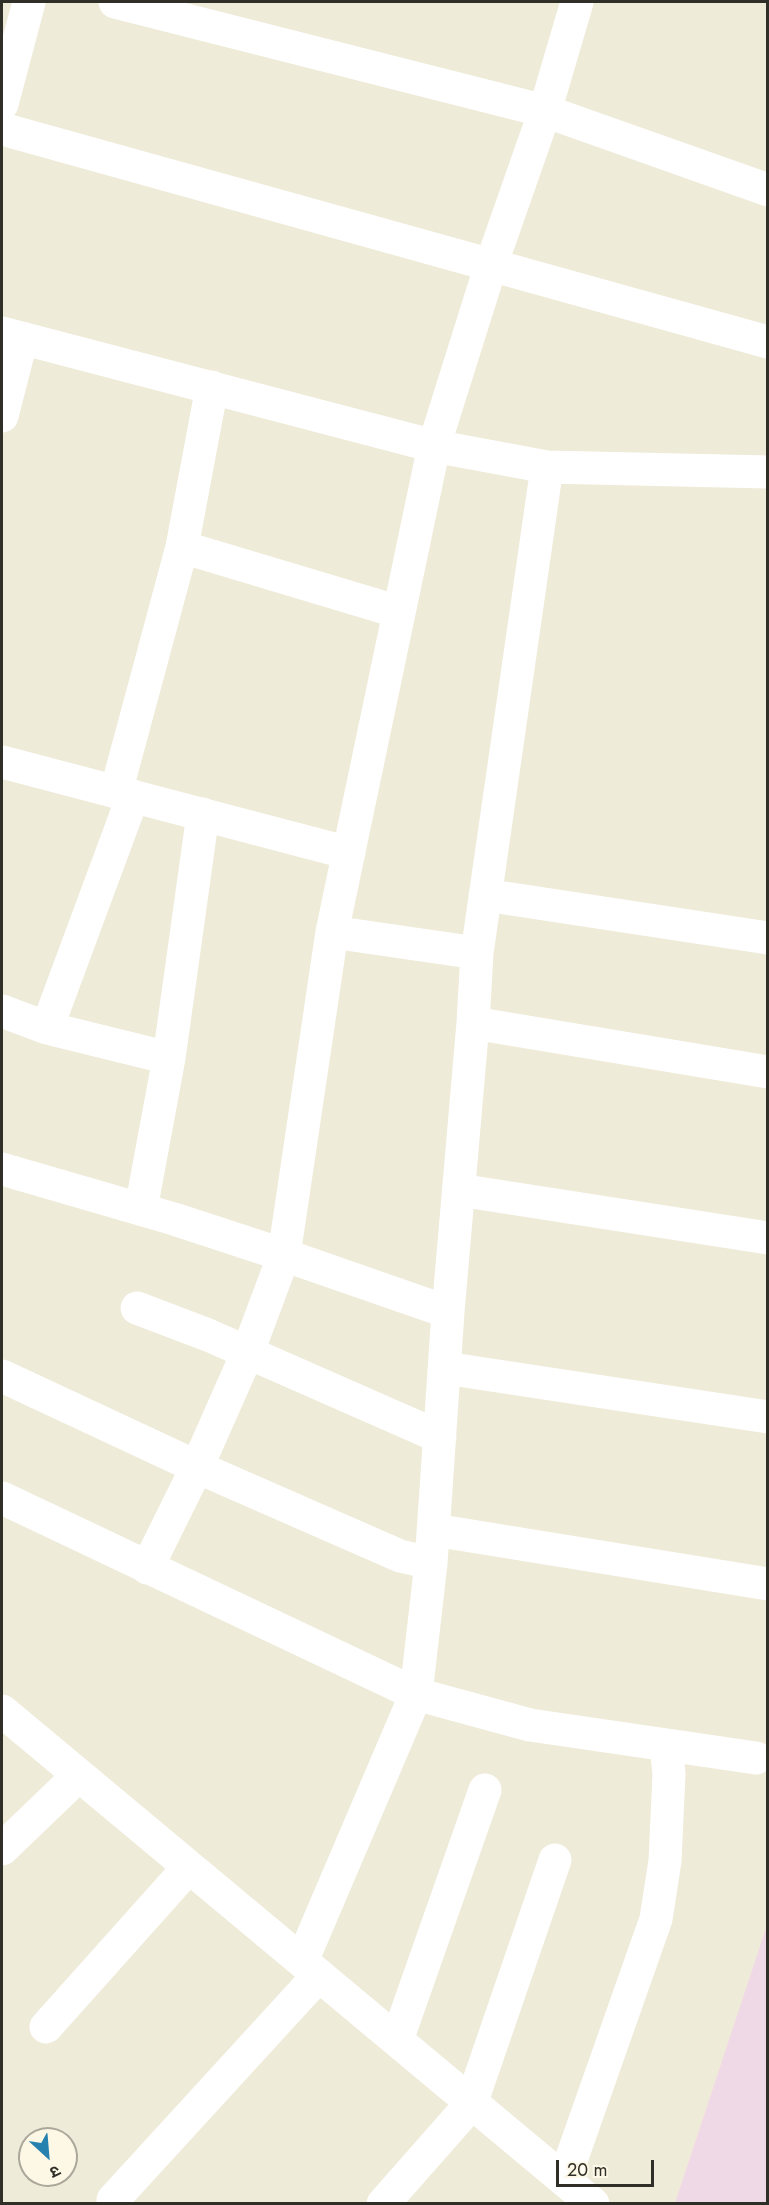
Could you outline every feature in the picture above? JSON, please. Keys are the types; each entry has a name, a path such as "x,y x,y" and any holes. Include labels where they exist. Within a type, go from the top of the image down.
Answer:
{"street":[{"path":"2,104 29,2"},
{"path":"120,2 545,111 768,190"},
{"path":"147,1568 197,1467 248,1354 284,1255 332,932 434,446 491,265 545,111 577,2"},
{"path":"2,129 768,342"},
{"path":"2,416 12,335 434,446 547,467 768,472"},
{"path":"47,1028 124,794 182,547 212,387"},
{"path":"113,2200 310,1968 416,1694 434,1530 448,1312 477,953 547,467"},
{"path":"182,547 399,612"},
{"path":"2,762 349,853"},
{"path":"141,1209 169,1058 203,814"},
{"path":"485,895 768,938"},
{"path":"332,932 477,953"},
{"path":"2,1011 47,1028 169,1058"},
{"path":"473,1023 768,1072"},
{"path":"2,1169 141,1209 284,1255 448,1312"},
{"path":"459,1190 768,1238"},
{"path":"137,1308 208,1335 440,1437"},
{"path":"445,1368 768,1417"},
{"path":"2,1376 197,1467 400,1556 431,1563"},
{"path":"2,1498 416,1694 530,1725 756,1758"},
{"path":"434,1530 768,1584"},
{"path":"2,1710 78,1776 593,2204"},
{"path":"564,2180 656,1919 665,1862 669,1774 666,1746"},
{"path":"2,1849 78,1776"},
{"path":"397,2040 485,1790"},
{"path":"384,2204 471,2104 555,1860"},
{"path":"46,2027 189,1867"}],"shaded area":[{"path":"767,1925 767,2203 675,2203"}]}
